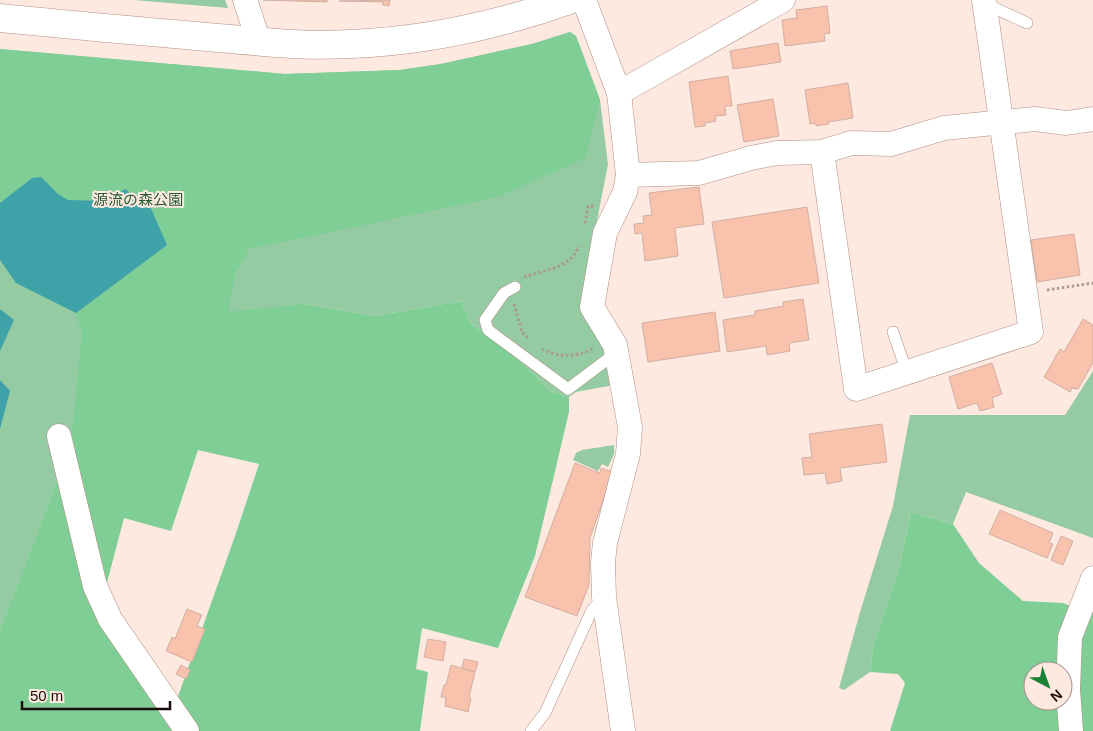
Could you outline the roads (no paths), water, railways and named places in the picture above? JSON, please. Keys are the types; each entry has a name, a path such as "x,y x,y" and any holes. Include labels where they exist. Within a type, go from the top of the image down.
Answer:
{"street":[{"path":"245,0 259,42"},
{"path":"0,18 259,42 307,45 352,44 441,34 510,19 569,0"},
{"path":"584,0 619,93 628,175 625,192 605,233 592,307 614,346 630,427 623,479 605,544 603,562 604,597 623,731"},
{"path":"619,93 783,0"},
{"path":"822,152 856,389 1031,332 984,1"},
{"path":"628,175 699,173 751,158 777,153 822,152 851,143 891,144 944,128 1001,121 1035,119 1066,123 1093,119"},
{"path":"59,436 95,586 110,619 187,731"},
{"path":"1071,731 1068,690 1070,637 1093,578"}],"lane":[{"path":"984,1 1028,23"},
{"path":"515,287 504,293 485,320 488,330 568,389 614,346"},
{"path":"892,332 907,373"},
{"path":"531,731 545,713 592,610 604,597"}],"water":[{"path":"41,177 58,194 68,200 107,201 125,189 150,206 167,245 76,313 16,283 0,260 0,203 32,178"},
{"path":"0,309 14,320 0,351"},
{"path":"0,380 10,391 0,429"}],"park label":[{"name":"源流の森公園","path":"138,199"}]}
